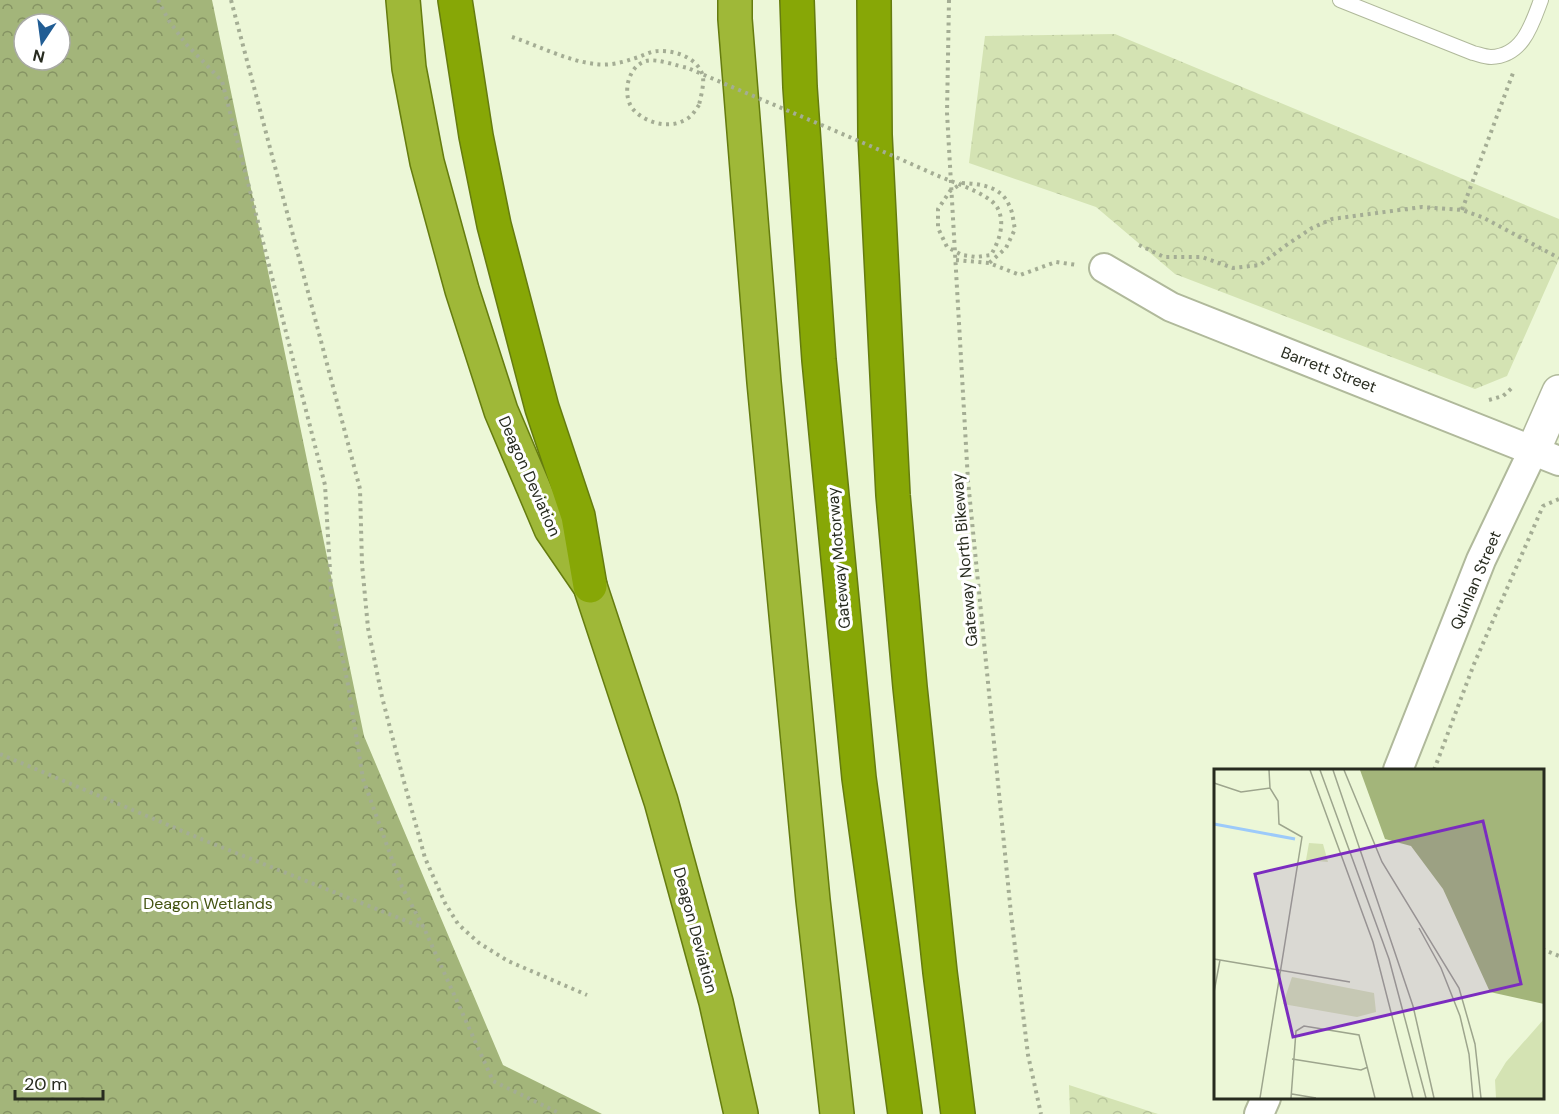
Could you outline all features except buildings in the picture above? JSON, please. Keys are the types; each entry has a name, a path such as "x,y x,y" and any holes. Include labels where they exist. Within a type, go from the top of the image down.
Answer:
{"highway":[{"name":"Deagon Deviation","path":"403,0 409,68 426,162 462,290 501,411 551,529 590,586 661,801 716,1002 741,1114"},
{"path":"455,0 476,136 494,225 542,408 578,516 590,586"},
{"path":"735,0 765,394 812,888 837,1114"},
{"name":"Gateway Motorway","path":"796,0 819,360 859,778 905,1114"},
{"path":"874,0 875,135 893,495 911,699 940,972 958,1114"}],"street":[{"name":"Barrett Street","path":"1104,268 1171,307 1546,456"},
{"name":"Quinlan Street","path":"1399,769 1481,560 1546,456 1559,392"},
{"path":"1259,1114 1266,1099"}],"lane":[{"path":"1340,0 1473,53 1491,57 1509,52 1520,44 1542,0"}],"path":[{"path":"158,0 169,21 186,44 222,81 325,485 332,605 363,779 402,887 424,928 493,1081 561,1114"},
{"path":"231,0 360,489 362,564 368,628 385,709 425,858 445,903 458,924 479,943 508,961 587,995"},
{"name":"Gateway North Bikeway","path":"949,0 946,113 968,481 1011,914 1028,1055 1041,1114"},
{"path":"512,37 577,62 599,65 630,60 657,51 673,52 687,57 698,66 703,78 699,105 692,115 682,122 654,123 631,107 628,94 628,81 635,68 647,61 688,68 883,152 951,182 961,186 982,195 996,207 1001,222 998,242 991,255 976,258 962,255 947,247 938,228 938,209 950,191 956,187 962,183 985,184 998,192 1009,204 1015,229 1005,248 989,262"},
{"path":"1462,210 1514,70 1509,52"},
{"path":"1139,245 1164,257 1202,257 1233,268 1260,265 1312,228 1332,219 1422,207 1462,210 1482,217 1559,258"},
{"path":"956,260 989,262 1020,275 1056,262 1104,268"},
{"path":"1483,400 1503,396 1514,386"},
{"path":"1435,769 1474,664 1543,506 1559,500"},
{"path":"0,754 206,841 424,928"},
{"path":"1544,951 1559,956"}],"green space":[{"name":"Deagon Wetlands","path":"0,0 212,0 364,736 503,1065 602,1114 0,1114"},
{"path":"1115,34 1559,219 1559,259 1507,376 1475,389 1175,274 1096,207 969,163 985,36"},
{"path":"1069,1085 1158,1114 1070,1114"}]}
